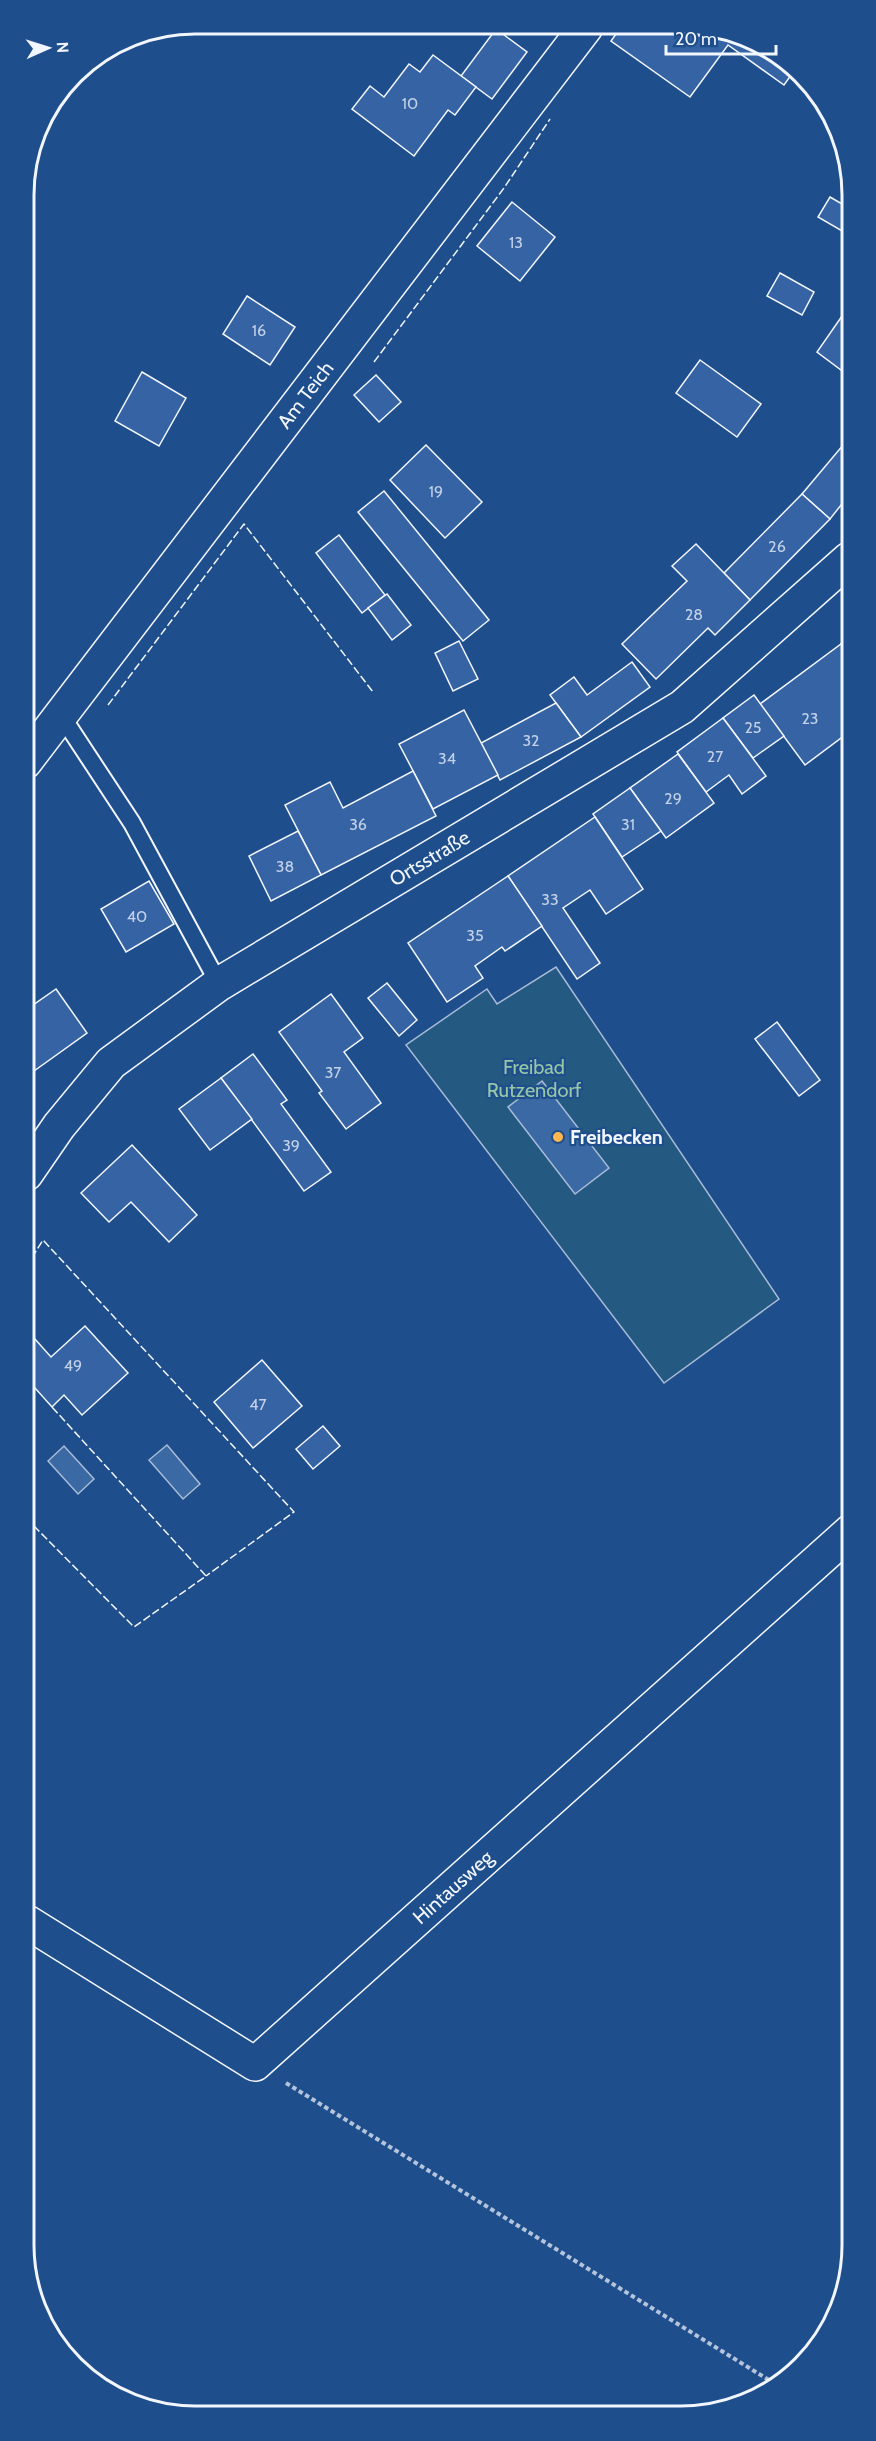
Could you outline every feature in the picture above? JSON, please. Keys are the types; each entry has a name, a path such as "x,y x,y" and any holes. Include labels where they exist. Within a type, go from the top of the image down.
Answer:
{"street":[{"name":"Am Teich","path":"35,749 580,35"},
{"name":"Ortsstraße","path":"35,1161 60,1126 111,1063 219,984 682,707 842,565"},
{"name":"Hintausweg","path":"255,2064 841,1540"},
{"path":"35,1927 255,2064"}],"lane":[{"path":"61,715 132,823 219,984"}],"path":[{"path":"255,2064 769,2380"}],"green space":[{"name":"Freibad Rutzendorf","path":"556,967 779,1299 664,1383 406,1045 487,989 497,1004"}],"shaded area":[{"name":"Freibecken","path":"542,1081 609,1168 575,1194 508,1107"},
{"path":"167,1445 200,1484 183,1499 149,1460"},
{"path":"64,1446 94,1479 78,1494 48,1461"}],"building":[{"path":"492,35 504,35 527,52 492,99 461,76"},
{"path":"615,35 691,35 712,38 732,43 761,56 789,78 784,85 728,45 690,97 611,41"},
{"path":"433,55 476,87 455,115 448,110 414,156 352,109 370,86 384,97 409,64 420,72"},
{"path":"830,197 842,204 842,231 818,217"},
{"path":"512,202 555,237 520,281 477,246"},
{"path":"780,273 814,292 802,315 767,296"},
{"path":"247,296 295,327 270,365 223,334"},
{"path":"842,316 842,371 817,352"},
{"path":"700,360 761,404 737,437 676,393"},
{"path":"142,372 186,398 159,446 115,421"},
{"path":"376,375 401,402 379,422 354,395"},
{"path":"426,445 482,502 445,538 390,480"},
{"path":"842,446 842,504 830,519 802,494"},
{"path":"384,491 489,620 463,641 358,512"},
{"path":"802,494 830,519 750,600 724,573"},
{"path":"339,535 385,595 362,613 316,553"},
{"path":"696,544 750,600 715,635 708,628 656,679 622,644 687,581 672,566"},
{"path":"387,594 411,625 392,640 368,608"},
{"path":"459,641 478,679 453,691 435,653"},
{"path":"842,645 842,737 805,765 760,704"},
{"path":"632,662 650,687 581,737 550,695 574,677 587,695"},
{"path":"754,695 784,736 753,758 723,718"},
{"path":"556,703 581,737 500,780 481,743"},
{"path":"464,710 498,775 433,809 399,744"},
{"path":"723,718 766,776 742,794 729,775 706,792 677,752"},
{"path":"678,754 714,803 666,838 630,788"},
{"path":"413,771 436,816 321,875 285,805 330,782 343,808"},
{"path":"630,788 661,831 622,857 593,814"},
{"path":"595,817 643,889 606,914 590,890 563,908 600,963 577,979 508,876"},
{"path":"298,831 321,875 271,901 249,856"},
{"path":"508,876 542,926 505,951 502,947 475,966 483,978 447,1002 408,943"},
{"path":"149,881 174,924 126,952 101,909"},
{"path":"387,983 417,1020 399,1036 368,998"},
{"path":"56,989 87,1033 35,1070 35,1004"},
{"path":"331,994 363,1038 344,1052 381,1103 346,1129 319,1093 322,1091 279,1032"},
{"path":"777,1022 820,1080 799,1096 755,1039"},
{"path":"253,1054 287,1100 281,1104 331,1172 304,1191 221,1078"},
{"path":"221,1078 252,1119 210,1150 179,1109"},
{"path":"132,1145 197,1215 169,1242 131,1202 109,1222 81,1193"},
{"path":"85,1326 128,1373 82,1415 64,1395 52,1407 35,1388 35,1339 51,1357"},
{"path":"262,1360 302,1406 253,1448 214,1402"},
{"path":"323,1426 340,1446 313,1469 296,1449"}],"fence":[{"path":"374,362 504,188 550,119"},
{"path":"108,705 244,524 373,692"},
{"path":"35,1253 43,1240 294,1512 206,1576"},
{"path":"35,1527 134,1627 206,1576 52,1407"}],"place":[{"name":"Freibecken","path":"558,1137"}]}
